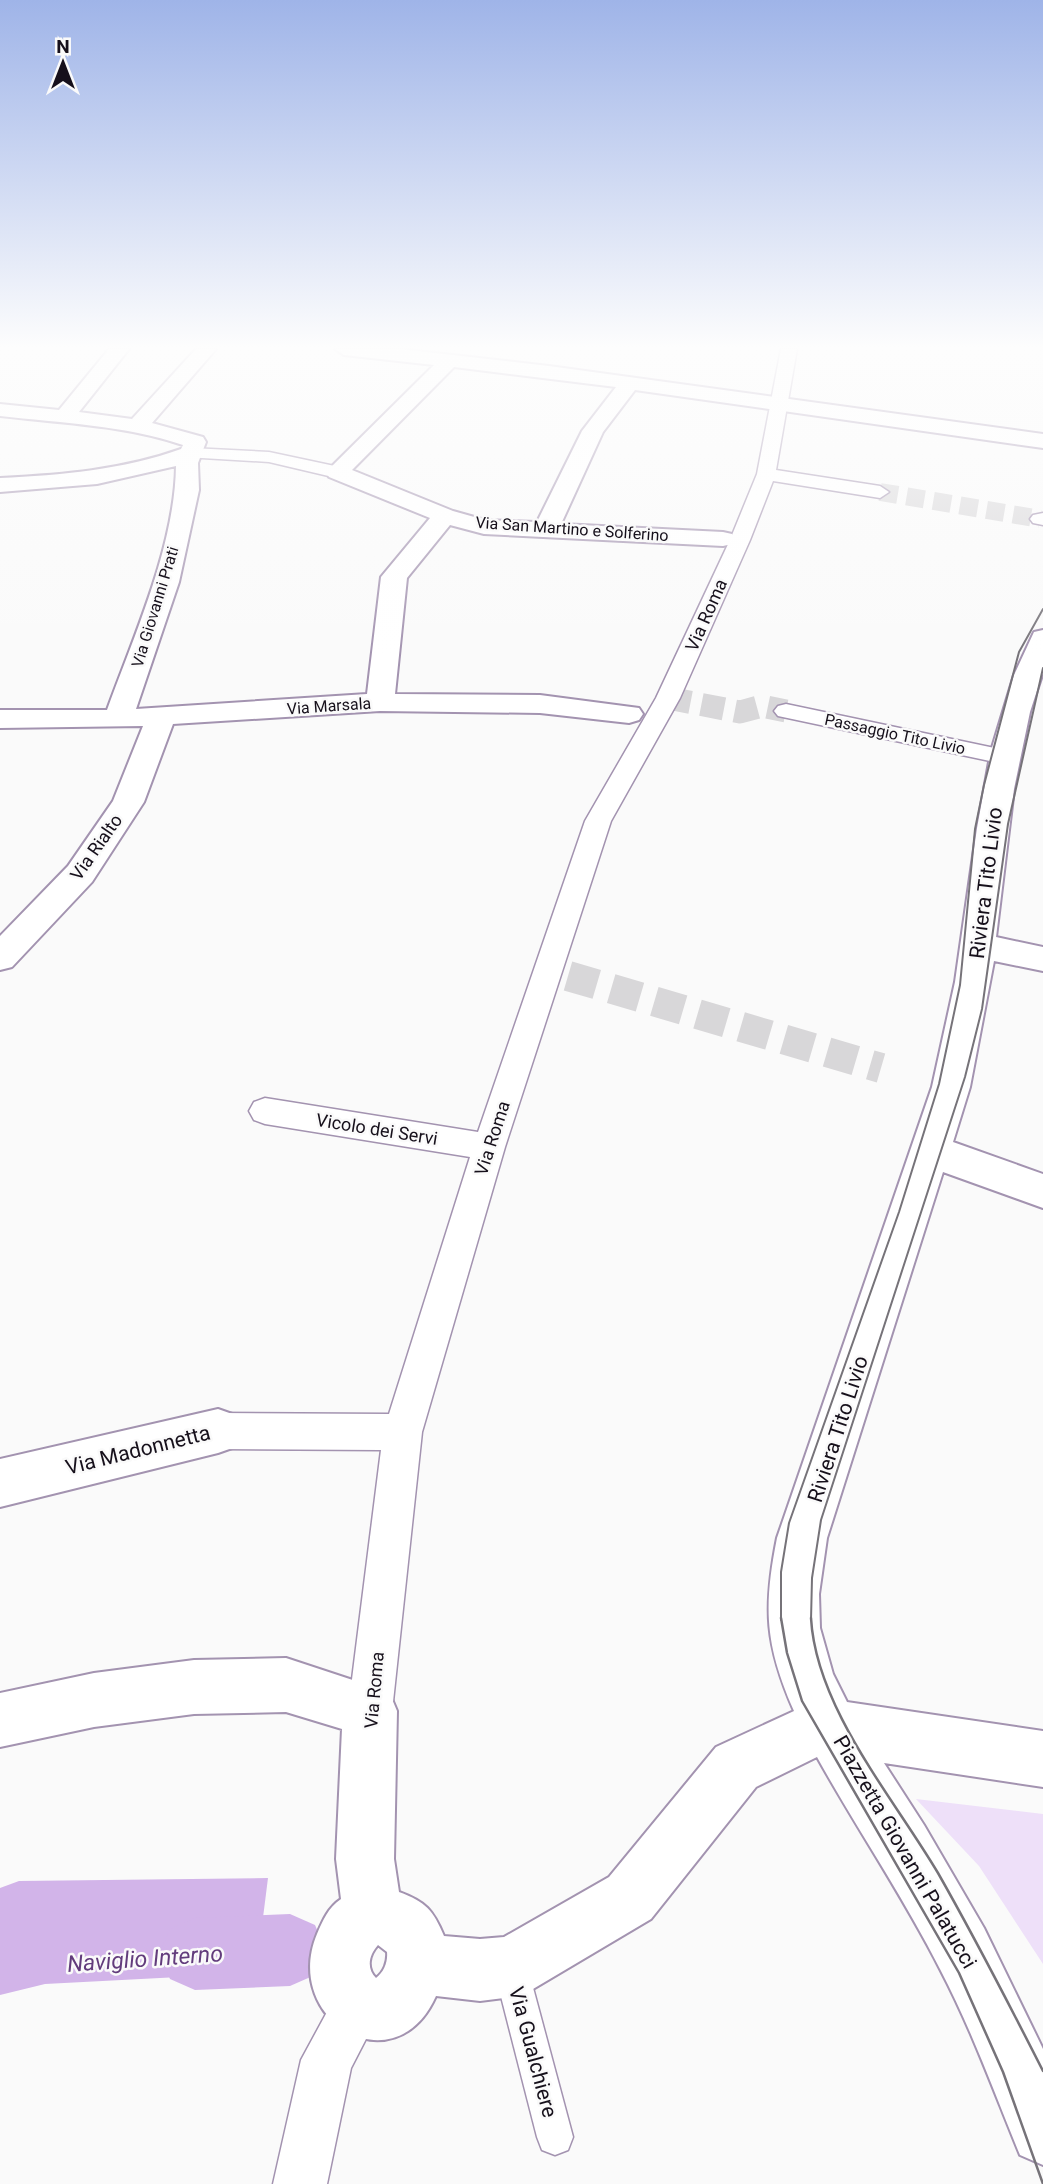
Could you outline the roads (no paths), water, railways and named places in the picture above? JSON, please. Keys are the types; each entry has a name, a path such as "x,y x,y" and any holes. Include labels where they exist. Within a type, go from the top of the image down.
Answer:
{"street":[{"path":"337,472 358,451"},
{"path":"545,531 583,451"},
{"name":"Via Roma","path":"373,1914 365,1858 370,1711 404,1432 489,1147 558,973 598,821 643,716 766,474 771,451"},
{"name":"Via San Martino e Solferino","path":"0,485 78,481 170,462 191,453 269,457 337,472 445,516 484,527 731,540"},
{"name":"Via Giovanni Prati","path":"118,719 166,582 187,490 187,463 191,453"},
{"path":"766,474 880,492"},
{"path":"380,702 394,577 445,516"},
{"name":"Riviera Tito Livio","path":"833,1729 808,1679 794,1628 795,1576 802,1538 951,1087 966,1024 989,843 1004,757 1034,657 1043,638"},
{"name":"Via Marsala","path":"0,719 118,719 380,702 540,704 643,716"},
{"name":"Passaggio Tito Livio","path":"786,711 1004,757"},
{"name":"Via Rialto","path":"0,958 80,874 128,802 161,717"},
{"path":"978,945 1043,959"},
{"name":"Vicolo dei Servi","path":"265,1111 489,1147"},
{"path":"930,1151 1043,1191"},
{"name":"Via Madonnetta","path":"0,1483 218,1431 404,1432"},
{"path":"0,1720 94,1700 194,1686 286,1685 370,1711"},
{"path":"418,1964 480,1970 511,1967 630,1898 736,1767 816,1729 833,1729"},
{"name":"Piazzetta Giovanni Palatucci","path":"833,1729 1043,1759"},
{"name":"Piazzetta Giovanni Palatucci","path":"833,1729 966,1953 1025,2077 1043,2132"},
{"path":"373,1914 391,1916 406,1925 416,1942 418,1964 411,1987 397,2004 377,2012 358,2006 344,1990 338,1967 342,1944 355,1925 373,1914"},
{"path":"300,2184 327,2060 358,2006"}],"lane":[{"name":"Via Gualchiere","path":"511,1967 555,2137"}],"water":[{"path":"268,1878 256,1973 45,1984 0,1995 0,1888 19,1881"}],"waterway":[{"name":"Naviglio Interno","path":"195,1954 290,1950"}],"tunnel":[{"path":"880,492 1040,519"},
{"path":"668,698 740,712 762,706 786,711"},
{"path":"568,976 881,1068"}],"tram line":[{"path":"781,1618 781,1572 789,1523 899,1212 939,1084 960,985 975,829 984,785 1019,652 1043,609"},
{"path":"811,1618 812,1578 821,1520 965,1077 982,1009 1008,824 1043,668"},
{"path":"781,1618 787,1653 802,1701 959,1973 1003,2072 1043,2184"},
{"path":"811,1618 816,1652 842,1718 879,1783 938,1873 1043,2071"}]}
